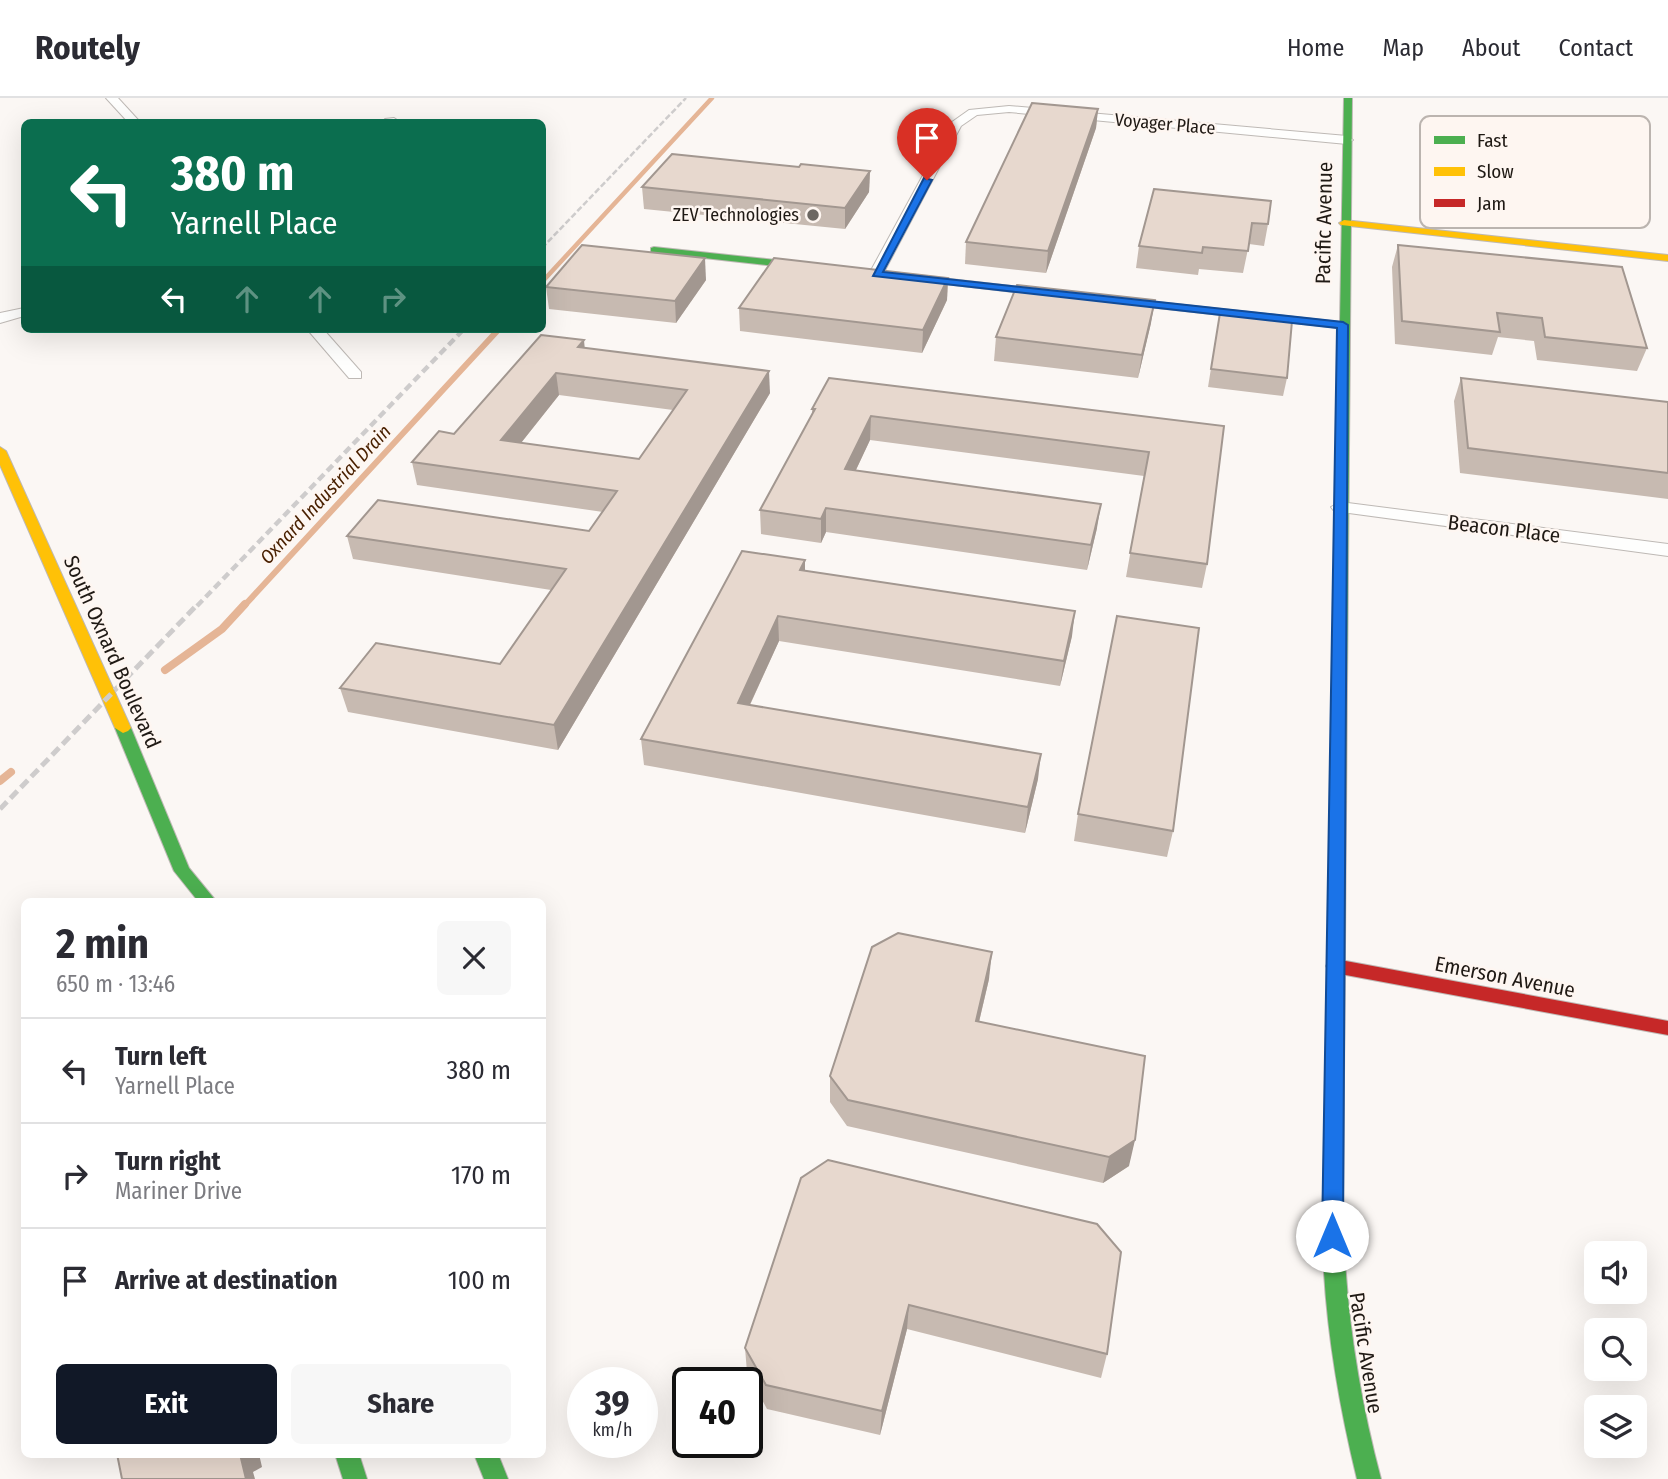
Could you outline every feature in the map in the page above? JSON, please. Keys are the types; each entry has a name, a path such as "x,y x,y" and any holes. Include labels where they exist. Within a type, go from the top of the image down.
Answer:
{"street":[{"path":"112,98 131,119"},
{"name":"Pacific Avenue","path":"1348,98 1340,507 1332,1259 1339,1338 1359,1443 1369,1479"},
{"name":"Voyager Place","path":"870,273 960,119 984,110 1015,109 1347,141"},
{"path":"1344,223 1668,258"},
{"path":"654,250 824,268"},
{"path":"870,273 1343,325"},
{"path":"0,318 21,314"},
{"path":"318,333 355,375"},
{"name":"South Oxnard Boulevard","path":"0,451 109,695 182,871 205,898"},
{"name":"Beacon Place","path":"1340,507 1668,550"},
{"name":"South Oxnard Boulevard","path":"182,871 184,898"},
{"name":"Emerson Avenue","path":"1335,967 1668,1028"},
{"path":"348,1458 355,1479"},
{"path":"488,1458 496,1479"}],"building":[{"path":"1032,103 1098,109 1048,251 966,242"},
{"path":"672,154 870,171 845,208 642,187"},
{"path":"1154,189 1271,201 1268,224 1252,223 1248,251 1203,247 1202,253 1139,246"},
{"path":"582,245 705,258 675,301 546,287"},
{"path":"1398,245 1622,267 1647,348 1545,337 1542,318 1497,313 1500,332 1402,321"},
{"path":"774,258 948,278 923,330 739,308"},
{"path":"1017,285 1155,300 1142,355 996,337"},
{"path":"1220,313 1292,321 1287,378 1211,369"},
{"path":"541,335 584,340 578,347 769,371 554,725 340,688 376,643 500,664 566,569 347,536 378,500 589,531 617,491 412,462 439,431 454,434","holes":["556,373 687,390 639,459 501,440"]},
{"path":"829,378 1224,426 1207,564 1130,553 1149,452 871,416 845,469 1101,504 1091,545 826,508 821,519 760,510"},
{"path":"1461,378 1668,402 1668,473 1468,448"},
{"path":"742,551 805,560 800,570 1075,611 1064,661 778,616 738,703 1041,754 1028,807 641,739"},
{"path":"1117,616 1199,628 1173,831 1078,814"},
{"path":"898,933 992,952 976,1021 1145,1056 1135,1140 1109,1157 848,1100 830,1076 872,947"},
{"path":"828,1160 1097,1224 1121,1252 1107,1354 909,1305 882,1411 766,1385 763,1367 756,1367 745,1348 801,1178"},
{"path":"118,1458 241,1458 246,1479 122,1479"}],"waterway":[{"name":"Oxnard Industrial Drain","path":"546,278 712,98"},
{"name":"Oxnard Industrial Drain","path":"244,606 495,333"},
{"name":"Oxnard Industrial Drain","path":"165,670 222,629 245,604"},
{"name":"Oxnard Industrial Drain","path":"0,781 11,772"}],"railway":[{"path":"546,244 686,98"},
{"path":"197,606 460,333"},
{"path":"0,809 198,604"}],"traffic: fast":[{"path":"1340,686 1348,98"},
{"path":"654,250 812,267"},
{"path":"1111,300 1343,325"},
{"path":"123,728 182,871 205,898"},
{"path":"1333,1206 1334,1275 1341,1344 1369,1479"},
{"path":"348,1458 355,1479"},
{"path":"488,1458 496,1479"}],"traffic: slow":[{"path":"1344,223 1668,258"},
{"path":"0,451 123,728"},
{"path":"1333,1206 1340,686"}],"traffic: jam":[{"path":"906,277 1056,294"},
{"path":"1335,966 1668,1028"}],"place":[{"name":"ZEV Technologies","path":"813,215"}],"route":[{"path":"927,180 876,274 1343,325 1332,1236"}]}
